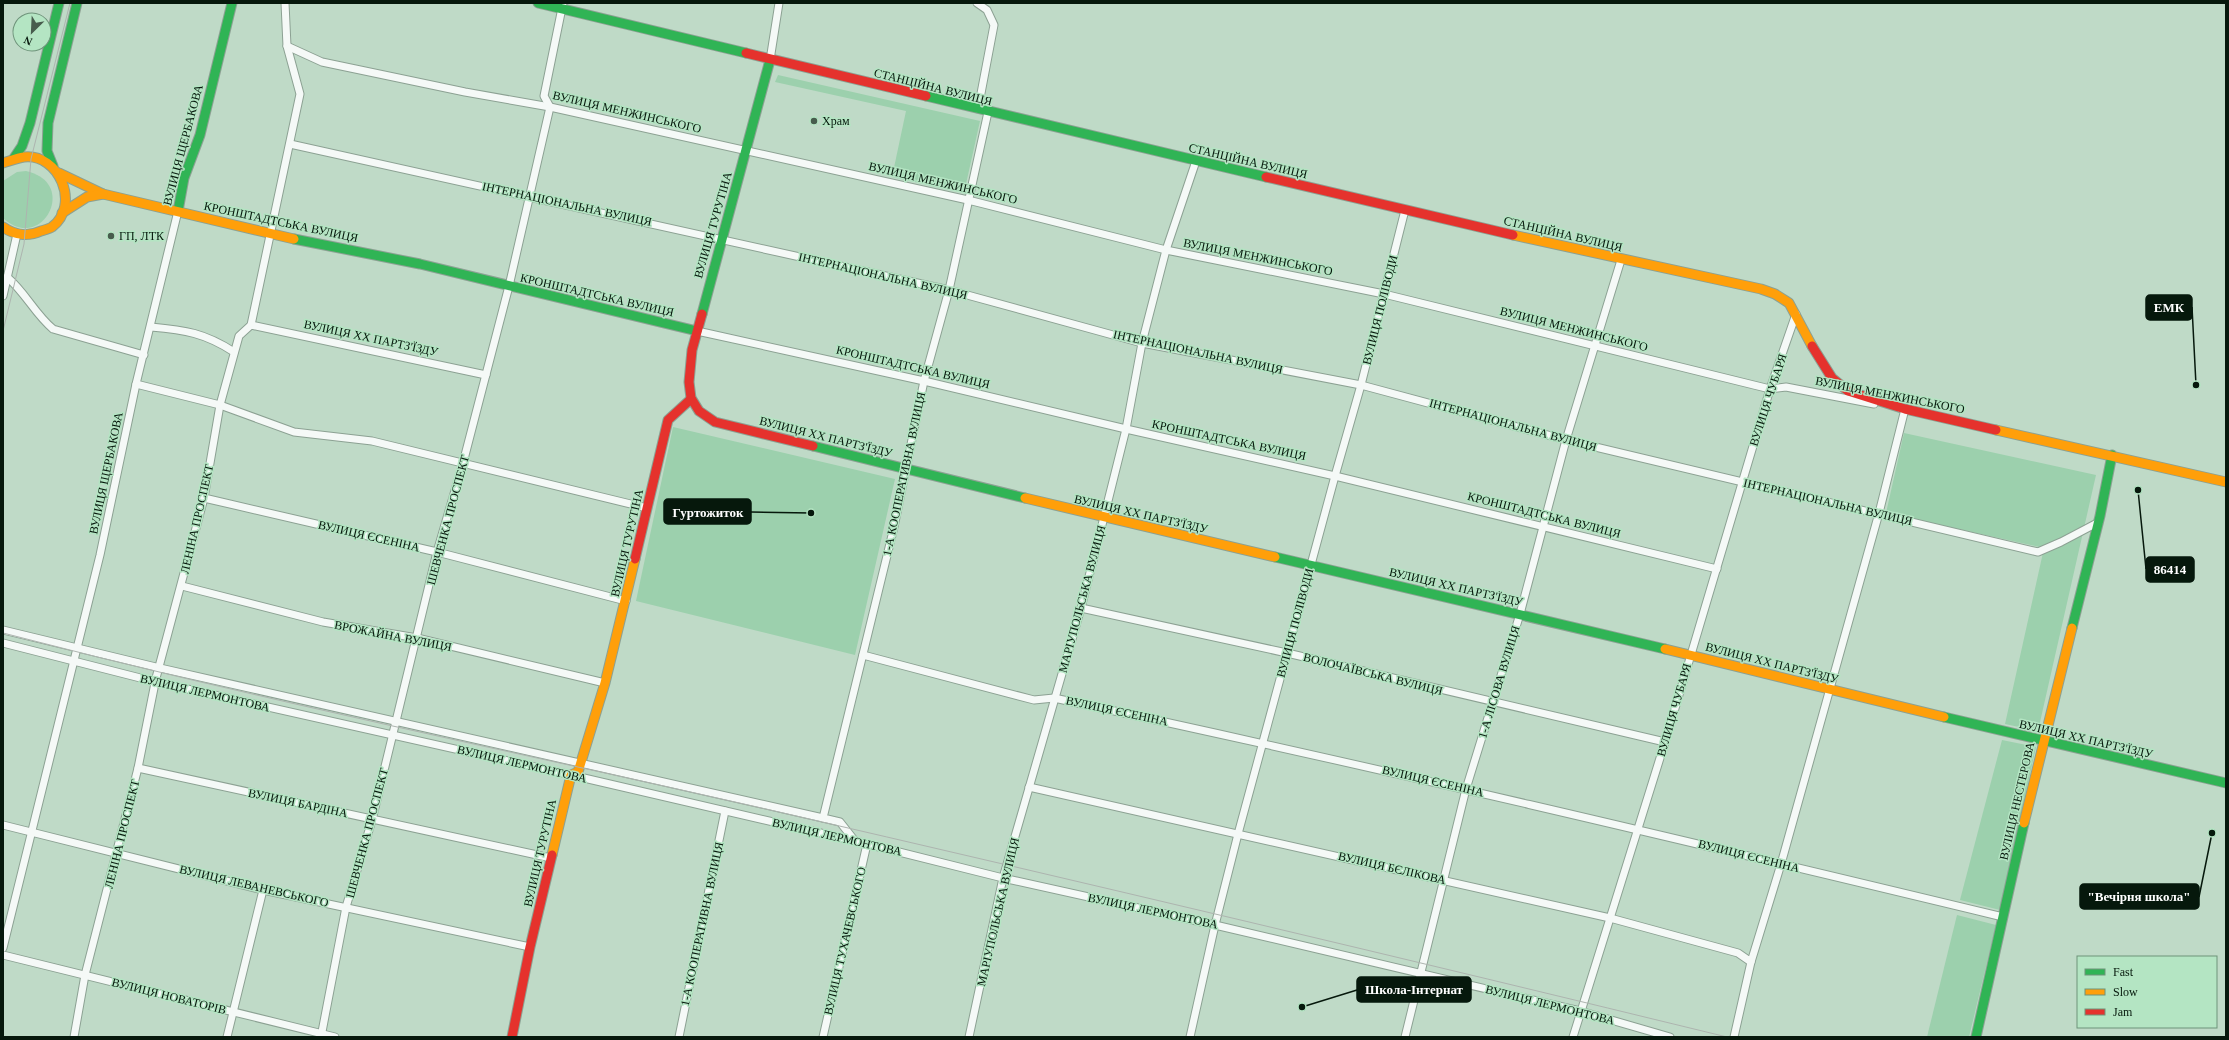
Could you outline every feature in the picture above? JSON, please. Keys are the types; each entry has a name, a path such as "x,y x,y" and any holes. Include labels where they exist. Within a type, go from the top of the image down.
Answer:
{"street":[{"path":"14,158 22,146 30,123 59,3"},
{"path":"3,227 17,234 28,236 39,233 57,222 62,213 66,192 59,173 53,166 47,151 48,123 77,3"},
{"name":"ВУЛИЦЯ ЩЕРБАКОВА","path":"3,948 30,832 78,647 120,468 136,384 178,212 184,178 200,135 232,3"},
{"path":"251,325 300,94 287,46 285,3"},
{"name":"СТАНЦІЙНА ВУЛИЦЯ","path":"538,3 563,6 770,60 1196,161 1621,260 1775,294 1789,303 1796,313 1819,360 1832,378 1848,391 1905,409"},
{"path":"770,60 779,3"},
{"path":"977,3 987,10 994,25 978,109"},
{"name":"ШЕВЧЕНКА ПРОСПЕКТ","path":"322,1035 346,907 372,820 437,552 463,463 509,286 550,107 544,96 563,6"},
{"name":"ВУЛИЦЯ МЕНЖИНСЬКОГО","path":"287,46 322,62 465,92 550,107 968,200 1166,250 1384,294 1770,389 1786,387 1905,409 2226,482"},
{"name":"ВУЛИЦЯ ТУРУТІНА","path":"512,1037 530,947 571,775 578,772 605,683 626,601 668,420 691,399 688,383 697,331 770,60"},
{"name":"1-А КООПЕРАТИВНА ВУЛИЦЯ","path":"823,818 894,527 924,381 949,290 988,112"},
{"name":"ІНТЕРНАЦІОНАЛЬНА ВУЛИЦЯ","path":"290,144 949,290 1142,342 1362,385 1566,440 2038,552 2099,522"},
{"path":"3,163 14,158 35,157 53,166"},
{"name":"МАРІУПОЛЬСЬКА ВУЛИЦЯ","path":"969,1037 1003,878 1081,608 1126,429 1142,342 1166,250 1196,161"},
{"name":"КРОНШТАДТСЬКА ВУЛИЦЯ","path":"59,173 103,194 270,234 420,264 697,331 924,381 1126,429 1335,476 1542,528 1717,569"},
{"path":"62,213 87,197 103,194"},
{"name":"ВУЛИЦЯ ПОЛІВОДИ","path":"1190,1037 1215,925 1238,834 1335,476 1362,385 1405,210"},
{"path":"3,296 17,234"},
{"name":"1-А ЛІСОВА ВУЛИЦЯ","path":"1405,1037 1466,789 1520,614 1566,440 1596,347 1621,260"},
{"path":"7,277 18,287 41,319 53,329 144,355"},
{"name":"ВУЛИЦЯ ЧУБАРЯ","path":"1573,1037 1665,742 1770,389 1796,313"},
{"name":"ЛЕНІНА ПРОСПЕКТ","path":"74,1037 86,975 138,768 156,682 204,498 220,406 239,336 251,325"},
{"name":"ВУЛИЦЯ XX ПАРТЗ'ЇЗДУ","path":"251,325 486,375"},
{"path":"151,327 188,331 215,340 234,352"},
{"path":"136,384 220,406 294,432 372,441 647,508"},
{"name":"ВУЛИЦЯ XX ПАРТЗ'ЇЗДУ","path":"691,399 699,411 715,422 1104,518 1520,614 2044,742 2226,783"},
{"path":"1734,1037 1750,962 1781,864 1879,514 1905,409"},
{"name":"ВУЛИЦЯ НЕСТЕРОВА","path":"1976,1037 2044,742 2099,522 2112,455"},
{"name":"ВУЛИЦЯ ЄСЕНІНА","path":"204,498 437,552 626,601"},
{"name":"ВРОЖАЙНА ВУЛИЦЯ","path":"182,586 323,622 417,638 605,683"},
{"name":"ВОЛОЧАЇВСЬКА ВУЛИЦЯ","path":"1081,608 1287,653 1665,742"},
{"name":"ВУЛИЦЯ ЛЕРМОНТОВА","path":"3,630 160,668 823,818"},
{"name":"ВУЛИЦЯ ЛЕРМОНТОВА","path":"3,644 156,682 571,775 855,841 1003,878 1215,925 1421,975 1580,1011 1670,1037"},
{"name":"ВУЛИЦЯ ЄСЕНІНА","path":"863,655 1034,700 1054,698 1263,742 1637,829 2003,917"},
{"name":"ВУЛИЦЯ БАРДІНА","path":"138,768 551,858"},
{"name":"ВУЛИЦЯ БЄЛІКОВА","path":"1029,788 1610,918 1738,954 1750,962"},
{"name":"1-А КООПЕРАТИВНА ВУЛИЦЯ","path":"679,1037 725,811"},
{"path":"823,818 840,822 855,841"},
{"name":"ВУЛИЦЯ ЛЕВАНЕВСЬКОГО","path":"3,825 263,890 530,947"},
{"name":"ВУЛИЦЯ ТУХАЧЕВСЬКОГО","path":"823,1037 867,844"},
{"path":"227,1037 263,890"},
{"name":"ВУЛИЦЯ НОВАТОРІВ","path":"3,955 335,1037"}],"green space":[{"path":"778,75 980,121 964,193 892,177 906,111 775,82"},
{"path":"26,171 42,178 51,188 52,201 49,212 41,222 30,228 17,227 3,218 3,181 17,172"},
{"path":"673,427 895,479 855,655 636,601"},
{"path":"1904,433 2096,475 2038,731 2005,724 2044,548 1886,513"},
{"path":"2002,740 2036,747 2000,910 1960,900"},
{"path":"1957,915 1996,925 1969,1037 1927,1037"}],"tram line":[{"path":"3,331 24,244 31,159 70,3"},
{"path":"3,633 288,702 766,809 1007,865 1727,1037"}],"traffic: fast":[{"path":"14,158 22,146 30,123 59,3"},
{"path":"53,166 47,151 48,123 77,3"},
{"path":"178,211 184,178 200,135 232,3"},
{"path":"538,3 746,53"},
{"path":"702,314 770,60"},
{"path":"926,96 1266,177"},
{"path":"294,239 420,264 697,331"},
{"path":"813,446 1025,498"},
{"path":"2072,628 2100,516 2112,455"},
{"path":"1275,557 1665,649"},
{"path":"1944,717 2226,783"},
{"path":"1976,1037 2024,823"}],"traffic: slow":[{"path":"3,163 24,157 36,158 47,163 56,172 62,182 65,194 65,206 61,218 51,228 36,233 21,234 12,232 3,227"},
{"path":"59,173 103,194 294,239"},
{"path":"62,213 87,197 103,194"},
{"path":"1513,235 1761,289 1775,294 1789,303 1812,346"},
{"path":"1996,430 2226,482"},
{"path":"1025,498 1275,557"},
{"path":"552,855 571,775 578,772 605,683 635,559"},
{"path":"2024,823 2072,628"},
{"path":"1665,649 1944,717"}],"traffic: jam":[{"path":"746,53 926,96"},
{"path":"1266,177 1513,235"},
{"path":"702,314 692,350 689,382 691,398 699,411 715,422 813,446"},
{"path":"1812,346 1832,378 1848,391 1905,409 1996,430"},
{"path":"635,559 668,420 691,399"},
{"path":"512,1037 530,947 552,855"}],"place":[{"name":"Храм","path":"814,121"},
{"name":"ГП, ЛТК","path":"111,236"},
{"name":"ЕМК","path":"2196,385"},
{"name":"86414","path":"2138,490"},
{"name":"Гуртожиток","path":"811,513"},
{"name":"\"Вечірня школа\"","path":"2212,833"},
{"name":"Школа-Інтернат","path":"1302,1007"}]}
